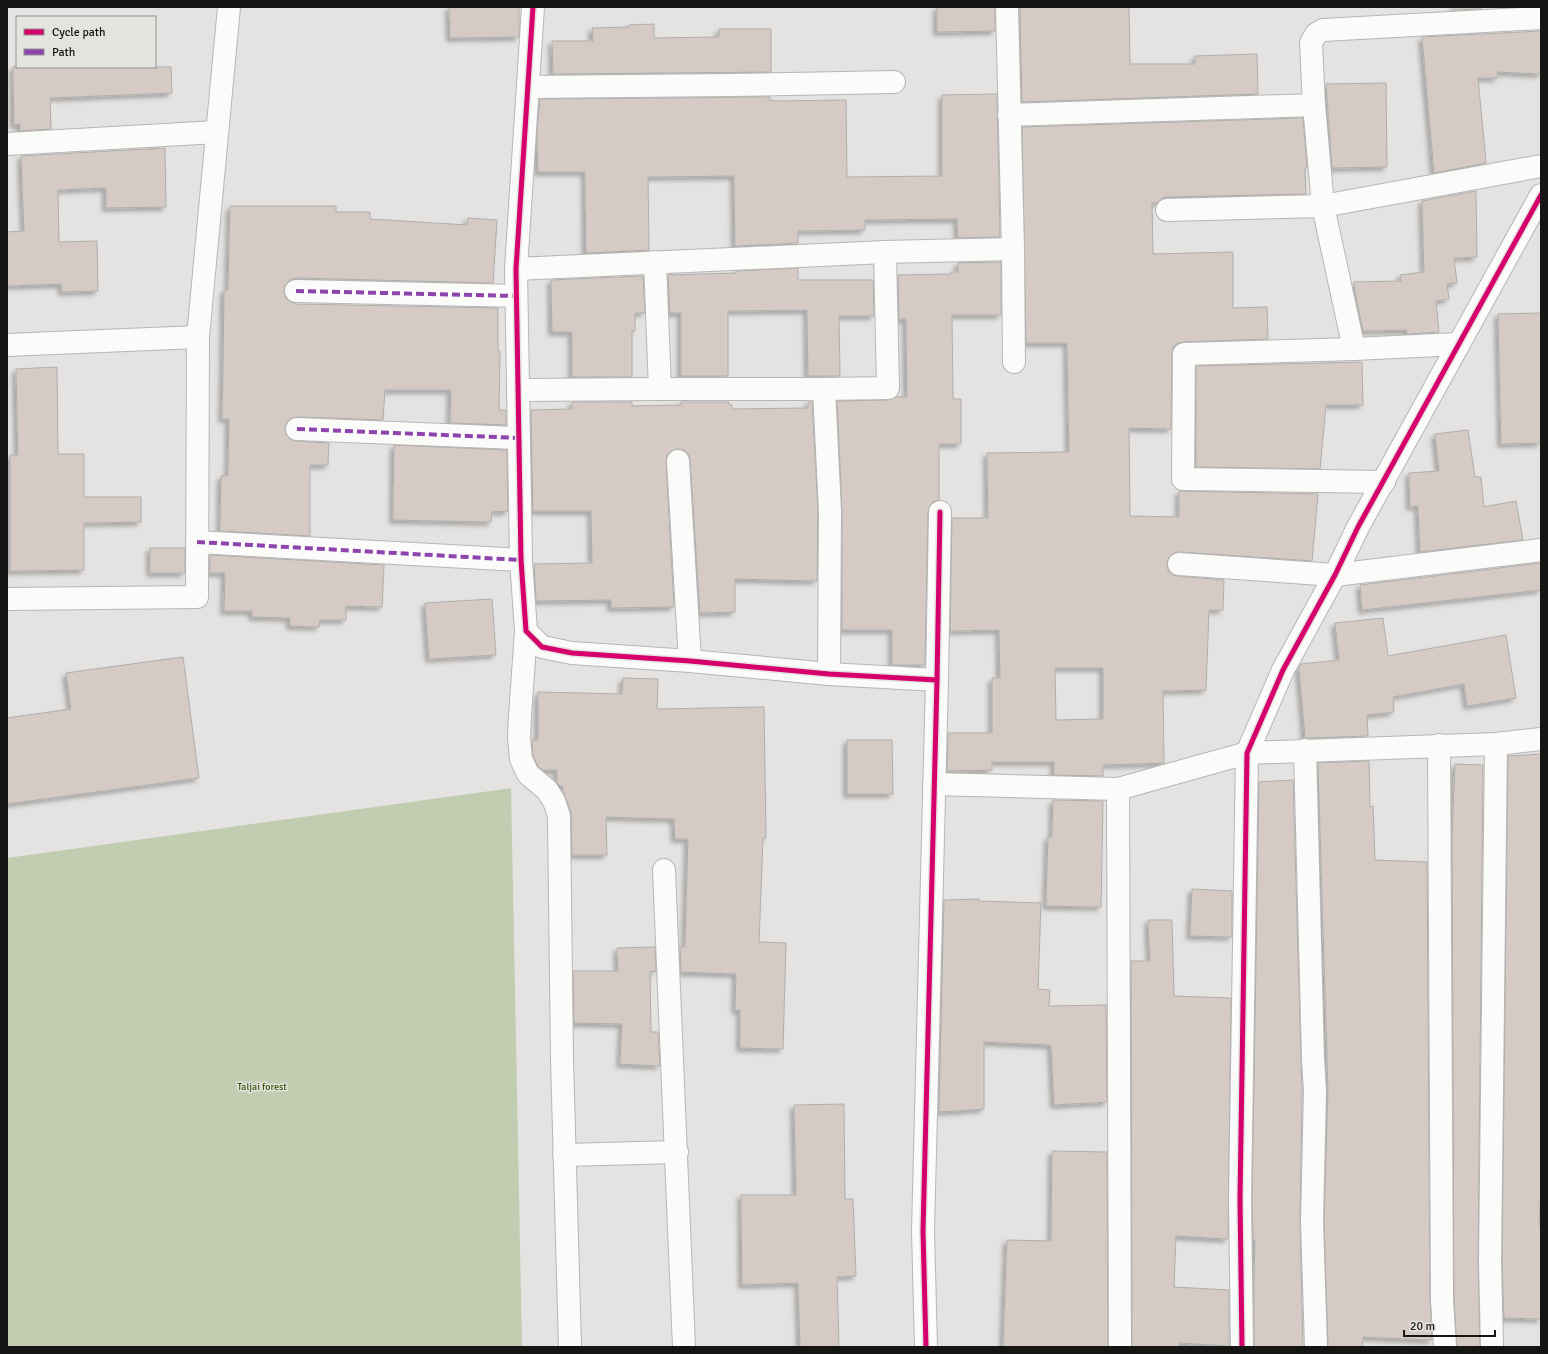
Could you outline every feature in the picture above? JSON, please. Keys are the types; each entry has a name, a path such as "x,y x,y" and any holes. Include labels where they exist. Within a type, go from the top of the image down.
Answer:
{"street":[{"path":"7,599 197,597 198,337 228,7"},
{"path":"533,7 516,269 520,560 526,631 520,723 521,759 528,774 547,790 554,801 559,816 562,1059 570,1347"},
{"path":"1007,7 1013,249 1014,362"},
{"path":"1354,349 1322,206 1311,43 1316,34 1323,30 1541,18"},
{"path":"528,87 894,82"},
{"path":"1009,115 1314,105"},
{"path":"7,144 217,132"},
{"path":"1168,210 1322,206 1541,166"},
{"path":"1242,1347 1240,1199 1247,753 1283,670 1335,575 1358,527 1541,195"},
{"path":"516,269 885,252 1013,249"},
{"path":"518,390 824,390 888,388 885,252"},
{"path":"655,262 660,389"},
{"path":"296,291 516,296"},
{"path":"7,345 198,337"},
{"path":"1384,482 1183,478 1184,354 1459,344"},
{"path":"824,390 830,511 829,674"},
{"path":"297,429 518,438"},
{"path":"678,461 690,661"},
{"path":"924,1343 923,1231 940,512"},
{"path":"198,542 520,560"},
{"path":"1179,564 1335,575 1541,550"},
{"path":"526,631 542,647 572,653 690,661 829,674 937,680"},
{"path":"934,784 1118,789 1247,753 1496,744 1541,739"},
{"path":"1492,1347 1490,1262 1496,744"},
{"path":"1439,745 1442,1300 1445,1347"},
{"path":"1305,750 1315,1091 1312,1222 1316,1347"},
{"path":"1118,789 1120,1347"},
{"path":"664,870 684,1347"},
{"path":"564,1155 677,1152"}],"green space":[{"name":"Taljai forest","path":"511,788 522,1347 7,1347 7,858"}],"building":[{"path":"449,7 519,7 519,37 450,38"},
{"path":"937,7 995,7 995,31 937,32"},
{"path":"1020,7 1129,7 1130,64 1195,64 1195,56 1257,54 1258,94 1022,102"},
{"path":"1453,7 1481,7 1481,9 1453,10"},
{"path":"654,24 654,38 719,37 719,29 771,29 771,72 553,74 552,41 593,41 592,28 629,27 629,25"},
{"path":"1541,31 1541,74 1497,72 1498,78 1478,78 1486,163 1434,173 1422,37"},
{"path":"13,67 171,67 172,93 50,98 51,129 20,131 20,124 14,125"},
{"path":"1386,83 1387,167 1332,168 1326,84"},
{"path":"997,94 1000,237 958,238 957,219 865,220 865,230 798,231 798,243 735,246 734,176 648,177 649,250 586,253 585,172 538,172 537,132 540,99 770,97 770,100 776,101 846,100 847,177 942,176 942,95"},
{"path":"1303,118 1307,168 1305,168 1306,194 1164,197 1157,203 1152,203 1153,254 1233,252 1233,308 1267,307 1268,339 1184,342 1178,343 1173,347 1171,429 1129,428 1130,516 1179,517 1179,491 1318,494 1312,561 1180,552 1174,553 1169,557 1167,564 1168,570 1172,575 1224,580 1223,610 1209,610 1206,690 1163,691 1164,763 1103,765 1103,776 1054,775 1054,762 992,762 992,770 947,771 948,733 992,733 992,678 1000,678 999,630 950,631 952,518 988,518 987,453 1069,452 1067,343 1026,343 1022,127","holes":["1055,668 1103,668 1103,719 1056,720"]},
{"path":"165,148 166,207 106,208 106,188 58,190 59,242 97,241 98,291 62,292 61,284 7,286 7,232 24,231 21,156"},
{"path":"1476,191 1477,257 1454,258 1457,283 1447,284 1449,299 1436,301 1439,332 1407,334 1407,330 1363,331 1354,282 1401,281 1400,275 1424,272 1422,201"},
{"path":"230,206 336,206 336,212 370,212 370,219 467,225 468,218 497,220 493,283 296,278 290,280 286,284 284,291 285,297 289,301 296,304 498,308 498,351 500,351 499,410 506,410 506,425 450,423 451,390 385,390 383,420 292,418 287,422 285,428 286,434 290,439 296,441 329,443 328,465 310,465 310,536 220,531 221,476 228,476 229,419 222,419 224,290 228,290"},
{"path":"1001,262 1001,315 952,315 953,399 961,399 961,444 939,444 939,500 934,501 930,505 928,512 925,665 892,665 892,630 842,630 842,510 837,401 888,400 896,397 907,397 906,319 899,319 898,275 951,274 951,272 958,272 958,263"},
{"path":"798,268 798,280 873,280 874,316 839,316 840,376 808,376 807,310 728,311 728,376 681,376 681,313 670,313 668,275 736,273 736,271"},
{"path":"643,276 645,313 635,313 635,331 632,331 632,377 572,377 572,332 552,332 551,280"},
{"path":"1541,313 1541,443 1501,444 1498,314"},
{"path":"1362,362 1363,405 1326,405 1320,469 1196,467 1196,366"},
{"path":"57,367 58,454 84,454 84,497 141,497 141,522 84,523 84,570 10,571 10,455 18,455 16,369"},
{"path":"572,402 632,402 632,406 681,405 681,402 729,402 729,405 732,405 732,409 808,408 808,402 812,402 818,511 817,581 735,579 735,612 700,613 690,460 689,454 684,450 677,449 671,451 667,455 666,462 674,607 611,608 611,600 536,601 534,564 592,563 591,511 533,511 531,410 572,409"},
{"path":"1468,430 1475,477 1481,477 1484,507 1516,501 1523,540 1420,552 1418,506 1410,507 1409,473 1439,471 1435,434"},
{"path":"394,445 507,450 508,511 492,512 491,522 393,520"},
{"path":"150,548 185,548 185,573 150,573"},
{"path":"210,555 384,565 382,607 346,606 346,620 320,620 319,627 290,626 290,618 252,617 252,611 224,611 225,573 210,573"},
{"path":"1541,563 1541,590 1362,610 1360,585"},
{"path":"492,599 496,655 429,659 425,603"},
{"path":"1383,618 1388,656 1506,635 1516,698 1467,706 1464,684 1393,697 1394,712 1367,715 1368,736 1305,738 1299,668 1301,664 1339,660 1335,623"},
{"path":"183,657 199,778 7,804 7,718 71,709 66,673"},
{"path":"623,678 658,679 657,709 764,707 766,838 763,838 759,942 786,943 783,1049 740,1048 740,1010 735,1010 736,974 681,972 680,947 685,947 688,839 675,839 674,819 606,817 607,855 572,855 571,812 563,791 563,786 560,786 557,783 557,770 542,770 538,766 533,756 532,740 538,740 538,692 622,694"},
{"path":"847,740 892,740 893,794 847,794"},
{"path":"1541,754 1541,1188 1539,1225 1541,1225 1541,1319 1504,1318 1502,1262 1508,756"},
{"path":"1369,761 1370,807 1373,806 1375,860 1427,862 1430,1300 1432,1340 1363,1337 1362,1347 1328,1347 1324,1222 1328,1091 1318,763"},
{"path":"1455,764 1483,765 1478,1262 1480,1347 1457,1347 1454,1300 1452,839"},
{"path":"1293,780 1302,1091 1300,1222 1303,1347 1254,1347 1255,1240 1253,1240 1252,1199 1259,782"},
{"path":"1053,800 1103,801 1101,907 1046,906 1048,837 1052,837"},
{"path":"1192,889 1232,891 1232,937 1190,936"},
{"path":"979,899 979,901 1041,903 1038,989 1050,990 1049,1006 1106,1005 1107,1102 1054,1105 1051,1045 984,1042 984,1109 939,1112 944,900"},
{"path":"1148,920 1172,920 1174,996 1231,998 1228,1239 1176,1236 1174,1287 1229,1290 1229,1346 1179,1343 1179,1347 1132,1347 1131,961 1150,961"},
{"path":"655,947 656,972 650,971 651,1032 658,1032 660,1066 620,1064 622,1024 574,1023 573,971 618,971 617,948"},
{"path":"844,1104 845,1199 853,1199 856,1276 837,1277 839,1347 800,1347 798,1283 742,1285 741,1195 796,1195 794,1105"},
{"path":"1052,1151 1107,1152 1108,1347 1003,1347 1007,1240 1051,1241"}],"marked path":[{"path":"296,291 516,296"},
{"path":"297,429 519,438"},
{"path":"197,542 521,560"}],"cycle path":[{"path":"533,7 516,269 521,560 526,631 542,647 572,653 690,661 829,674 937,680"},
{"path":"1242,1347 1240,1199 1247,753 1283,670 1335,575 1358,527 1541,195"},
{"path":"926,1347 923,1231 940,512"}]}
